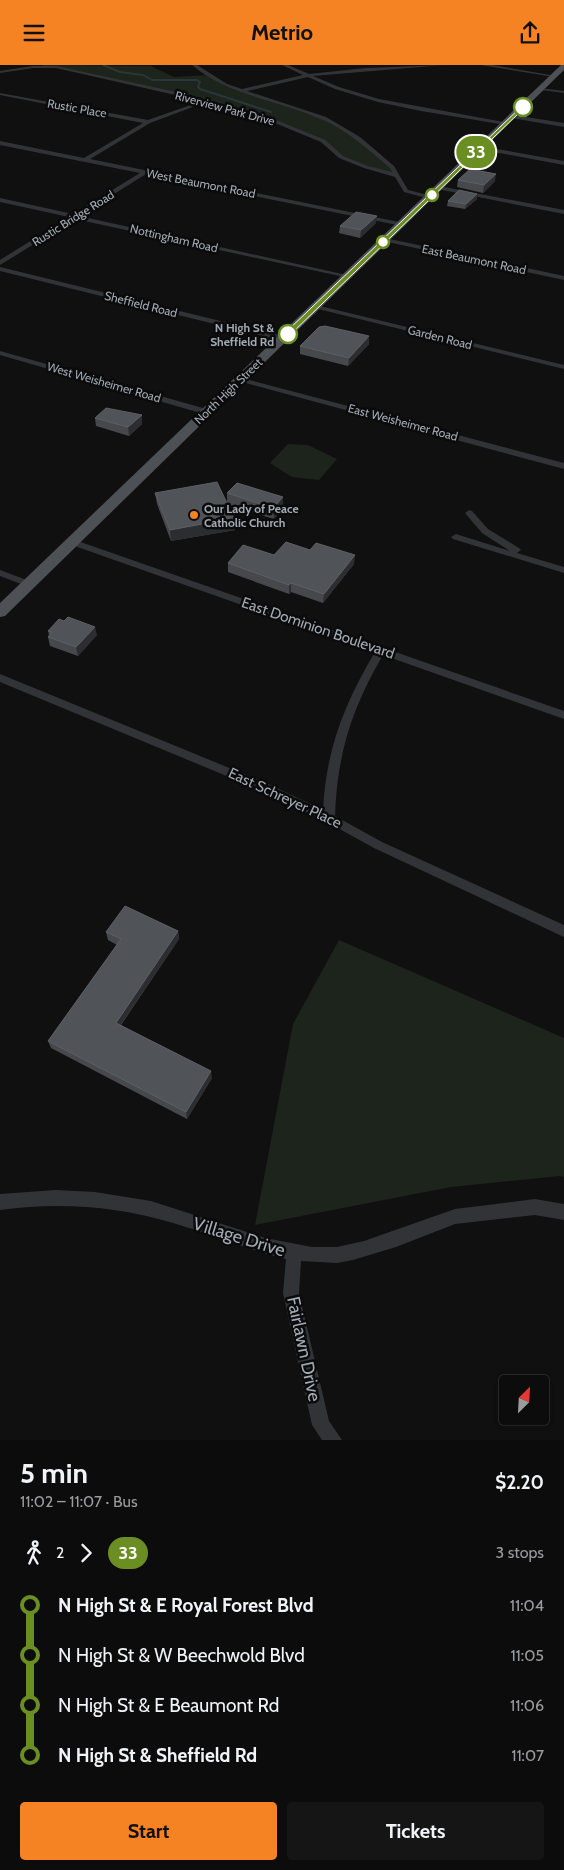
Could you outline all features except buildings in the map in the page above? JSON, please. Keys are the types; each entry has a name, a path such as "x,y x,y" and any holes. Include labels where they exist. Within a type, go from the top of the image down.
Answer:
{"main road":[{"name":"North High Street","path":"0,612 564,66"}],"street":[{"path":"194,65 225,85 241,91 272,112 324,118 358,138 392,167 406,191 430,197"},
{"path":"284,65 338,88 402,105 509,120 564,125"},
{"path":"241,91 276,81 310,76 442,65"},
{"path":"483,65 554,77"},
{"name":"Riverview Park Drive","path":"0,72 45,67 79,72 208,101 272,112 323,141 342,157 366,167 395,175"},
{"path":"541,89 564,93"},
{"path":"2,101 3,95"},
{"name":"Rustic Place","path":"3,95 148,122"},
{"path":"85,160 148,122 208,101"},
{"name":"West Beaumont Road","path":"0,143 402,224"},
{"path":"480,148 564,163"},
{"name":"Rustic Bridge Road","path":"0,263 145,172"},
{"path":"439,188 564,212"},
{"name":"Nottingham Road","path":"0,200 347,277"},
{"name":"East Beaumont Road","path":"385,240 564,279"},
{"name":"Sheffield Road","path":"0,269 283,339"},
{"name":"Garden Road","path":"316,307 564,367"},
{"name":"West Weisheimer Road","path":"0,353 207,412"},
{"name":"East Weisheimer Road","path":"241,379 564,466"},
{"path":"469,513 485,531 535,561"},
{"path":"456,537 564,570"},
{"name":"East Dominion Boulevard","path":"72,542 564,715"},
{"path":"0,573 29,583"},
{"path":"329,818 330,781 340,735 360,684 381,650"},
{"name":"East Schreyer Place","path":"0,678 262,785 378,845 564,931"},
{"name":"Village Drive","path":"0,1202 17,1199 63,1199 108,1202 151,1209 241,1240 294,1253 339,1255 414,1233 448,1218 540,1207 564,1212"},
{"name":"Fairlawn Drive","path":"294,1253 291,1293 321,1425 333,1440"}],"shaded area":[{"path":"43,65 151,66 174,77 209,75 241,91 324,118 358,138 392,167 395,175 341,157 323,141 300,130 229,107 56,67 42,67"},
{"path":"288,444 308,445 337,459 319,480 292,477 270,463"},
{"path":"339,940 564,1038 564,1177 451,1187 255,1225 293,1024"}],"waterway":[{"path":"103,65 120,72 143,75 152,80 197,80 200,82 198,87 200,89 271,112"}],"bus line":[{"name":"33","path":"288,334 523,107"}],"place":[{"name":"N High St & Sheffield Rd","path":"288,334"},
{"name":"Our Lady of Peace Catholic Church","path":"194,515"}]}
